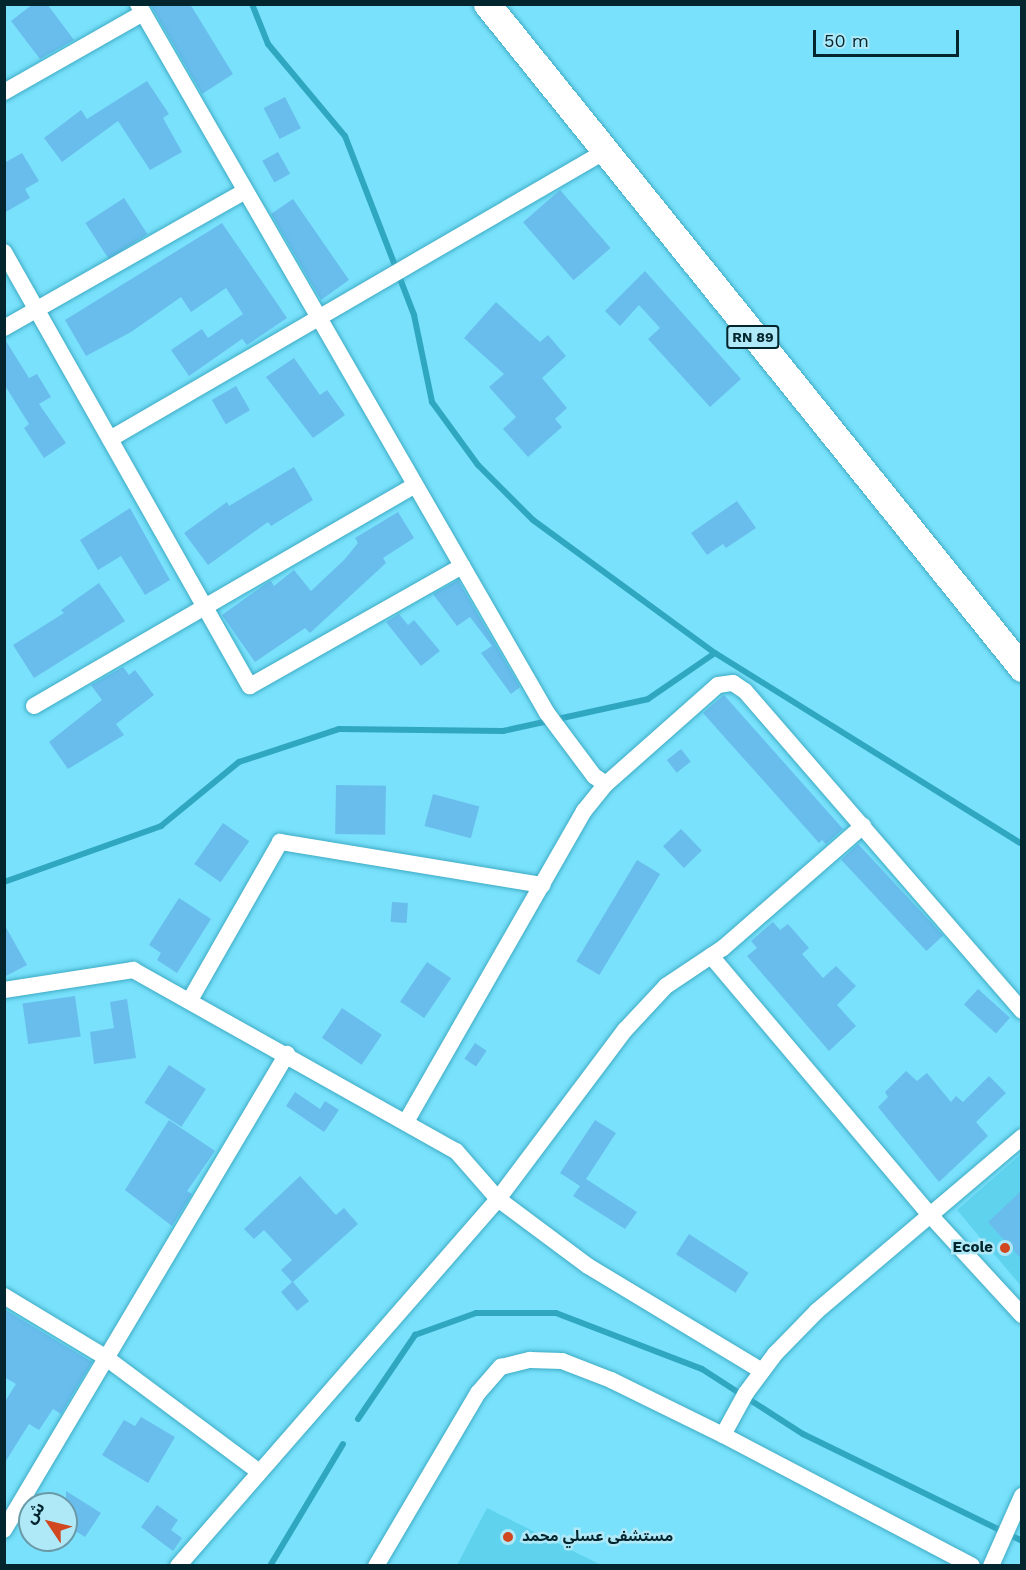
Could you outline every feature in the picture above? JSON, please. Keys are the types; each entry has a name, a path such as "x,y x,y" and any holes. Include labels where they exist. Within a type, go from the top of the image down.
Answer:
{"main road":[{"name":"RN 89","path":"487,4 1022,668"}],"street":[{"path":"4,92 140,9 547,713 594,776 606,784"},
{"path":"110,439 604,152"},
{"path":"4,328 245,191"},
{"path":"4,252 250,686 462,566"},
{"path":"34,706 415,485"},
{"path":"406,1120 584,811 606,784 718,685 733,682 745,691 1022,1011"},
{"path":"178,1566 258,1471 498,1199 625,1030 666,986 711,956 863,826"},
{"path":"190,1000 280,842 542,885"},
{"path":"711,956 930,1215 1022,1315"},
{"path":"5,992 133,970 406,1120 456,1151 498,1199 588,1266 762,1371"},
{"path":"4,1530 287,1054"},
{"path":"723,1435 762,1371 817,1311 1022,1137"},
{"path":"4,1296 105,1358 258,1471"},
{"path":"376,1566 478,1393 501,1367 530,1360 562,1361 723,1435 972,1566"},
{"path":"991,1566 1022,1496"}],"shaded area":[{"name":"Ecole","path":"1021,1154 1021,1286 957,1210"},
{"name":"مستشفى عسلي محمد","path":"487,1508 601,1565 457,1565"}],"building":[{"path":"33,4 47,4 74,40 40,59 11,21"},
{"path":"150,4 190,4 233,74 202,94"},
{"path":"147,81 169,114 163,118 182,152 150,170 118,121 62,162 44,138 81,110 87,119"},
{"path":"285,97 301,128 280,139 264,108"},
{"path":"278,152 290,174 274,183 262,161"},
{"path":"22,153 39,181 25,189 30,198 4,213 4,163"},
{"path":"560,190 611,248 574,280 523,222"},
{"path":"124,198 147,234 109,259 85,223"},
{"path":"293,199 349,280 321,300 271,214"},
{"path":"222,223 287,318 247,345 242,339 189,376 171,350 202,329 208,338 243,314 226,288 191,312 181,297 131,332 86,356 65,320"},
{"path":"645,271 741,379 710,407 648,339 660,328 639,305 620,326 605,311"},
{"path":"496,302 540,342 548,335 566,356 542,378 567,408 555,419 562,427 528,457 503,429 516,417 489,387 504,374 464,338"},
{"path":"4,338 29,378 37,374 51,397 39,404 66,443 44,458 24,428 29,424 4,384"},
{"path":"294,358 320,395 327,390 345,415 313,438 266,377"},
{"path":"236,386 250,410 226,424 212,400"},
{"path":"294,467 313,500 271,526 268,522 208,565 184,533 227,502 229,506"},
{"path":"737,501 756,528 726,548 723,544 707,555 691,533"},
{"path":"130,508 170,580 145,595 121,556 98,570 80,540"},
{"path":"398,512 414,538 383,558 386,563 310,633 305,628 255,662 222,615 267,583 271,581 274,586 294,570 311,591 344,560 358,543 355,538"},
{"path":"458,580 520,687 511,694 481,653 492,646 470,617 457,626 433,594"},
{"path":"99,583 125,621 34,678 13,645 64,613 61,610"},
{"path":"399,614 408,625 414,620 440,651 421,666 386,622"},
{"path":"123,667 129,675 135,670 154,695 116,724 124,735 68,769 49,742 102,700 91,685"},
{"path":"724,695 843,829 826,844 822,840 819,843 703,713"},
{"path":"681,749 691,762 677,773 667,760"},
{"path":"336,785 386,786 385,835 335,834"},
{"path":"433,794 479,806 471,838 424,826"},
{"path":"223,823 249,841 221,882 194,864"},
{"path":"681,829 702,851 684,868 663,846"},
{"path":"858,844 943,935 926,951 841,860"},
{"path":"637,860 660,874 599,975 576,961"},
{"path":"179,898 211,919 177,973 157,960 161,953 149,945"},
{"path":"392,902 408,903 407,923 391,922"},
{"path":"773,922 780,930 788,924 809,948 802,954 823,978 836,966 856,986 837,1005 856,1026 829,1051 747,956 757,948 751,941"},
{"path":"4,924 27,965 4,977"},
{"path":"427,962 451,978 424,1018 400,1002"},
{"path":"978,989 1010,1018 996,1033 964,1005"},
{"path":"75,996 81,1037 28,1044 23,1003"},
{"path":"127,999 136,1058 94,1064 90,1032 114,1028 110,1002"},
{"path":"342,1008 382,1035 362,1065 322,1038"},
{"path":"475,1043 487,1051 476,1067 464,1059"},
{"path":"169,1065 206,1089 181,1127 144,1103"},
{"path":"906,1071 917,1081 927,1073 951,1102 956,1096 963,1102 989,1076 1006,1093 976,1122 988,1136 939,1182 878,1107 888,1097 885,1092"},
{"path":"295,1092 320,1109 325,1101 339,1110 324,1132 286,1106"},
{"path":"169,1120 215,1151 187,1191 192,1194 172,1226 125,1190"},
{"path":"595,1120 616,1133 586,1179 637,1212 625,1229 573,1196 580,1186 560,1173"},
{"path":"300,1176 336,1215 344,1208 358,1224 293,1282 309,1301 297,1311 281,1292 292,1282 281,1270 292,1260 264,1230 254,1239 244,1229"},
{"path":"1022,1190 1022,1260 988,1222"},
{"path":"689,1234 749,1273 735,1293 676,1254"},
{"path":"4,1309 92,1362 61,1414 53,1409 39,1430 29,1424 4,1464 4,1403 16,1384 4,1377"},
{"path":"141,1417 175,1437 148,1483 102,1455 124,1420 135,1426"},
{"path":"78,1499 101,1513 85,1537 78,1533"},
{"path":"157,1505 178,1520 171,1530 182,1538 173,1551 141,1527"}],"waterway":[{"path":"252,4 268,44 345,136 414,315 432,402 478,465 533,520 715,653 1022,844"},
{"path":"4,882 161,826 239,762 339,729 503,731 648,699 715,653"},
{"path":"358,1419 415,1335 476,1313 556,1313 702,1369 803,1434 1022,1541"},
{"path":"270,1566 343,1444"}],"place":[{"name":"Ecole","path":"1005,1248"},
{"name":"مستشفى عسلي محمد","path":"508,1537"}]}
